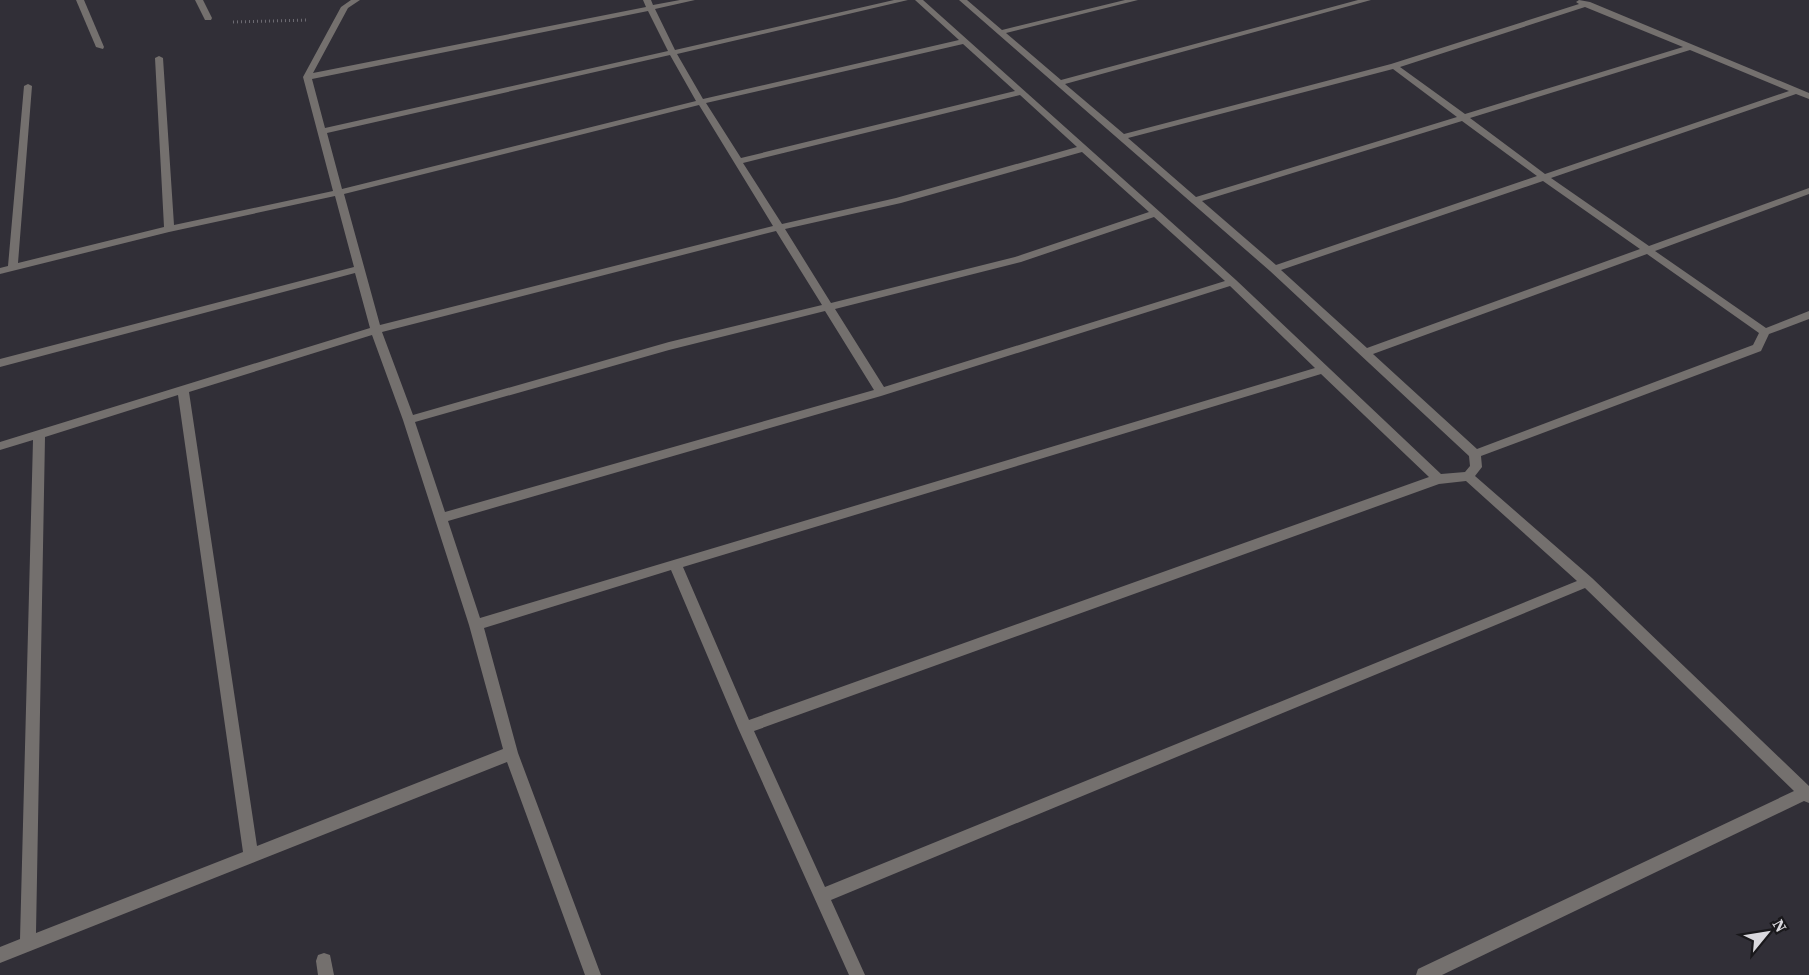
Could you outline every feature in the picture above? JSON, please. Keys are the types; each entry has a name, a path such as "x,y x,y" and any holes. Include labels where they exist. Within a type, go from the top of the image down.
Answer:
{"street":[{"path":"81,0 100,47"},
{"path":"199,0 208,18"},
{"path":"356,0 345,7 307,77 376,330 409,420 476,625 511,753 593,975"},
{"path":"647,0 673,54 701,102 881,392"},
{"path":"307,77 692,0"},
{"path":"321,132 904,0"},
{"path":"919,0 1232,282 1438,479"},
{"path":"745,728 1438,479 1468,476 1476,467 1475,454 1368,352 1003,32 963,0"},
{"path":"1003,32 1134,0"},
{"path":"1060,83 1367,0"},
{"path":"1576,0 1809,96"},
{"path":"1123,137 1394,66 1587,4"},
{"path":"0,272 169,229 337,193 701,102 965,41"},
{"path":"1196,200 1691,47"},
{"path":"159,58 169,229"},
{"path":"1394,66 1545,178 1765,332"},
{"path":"12,268 28,86"},
{"path":"1274,269 1796,91"},
{"path":"737,162 1022,92"},
{"path":"0,446 376,330 778,228 898,201 1085,148"},
{"path":"1368,352 1407,340 1646,249 1809,191"},
{"path":"409,420 669,346 1018,260 1156,213"},
{"path":"0,363 358,268"},
{"path":"441,518 881,392 1232,282"},
{"path":"1475,454 1757,348 1765,332 1809,315"},
{"path":"476,625 1324,369"},
{"path":"183,390 251,856"},
{"path":"28,944 39,434"},
{"path":"1424,975 1808,795 1587,582 1468,476"},
{"path":"675,564 745,728 857,975"},
{"path":"821,896 1587,582"},
{"path":"0,955 511,753"}],"path":[{"path":"208,18 234,22 338,19"}]}
